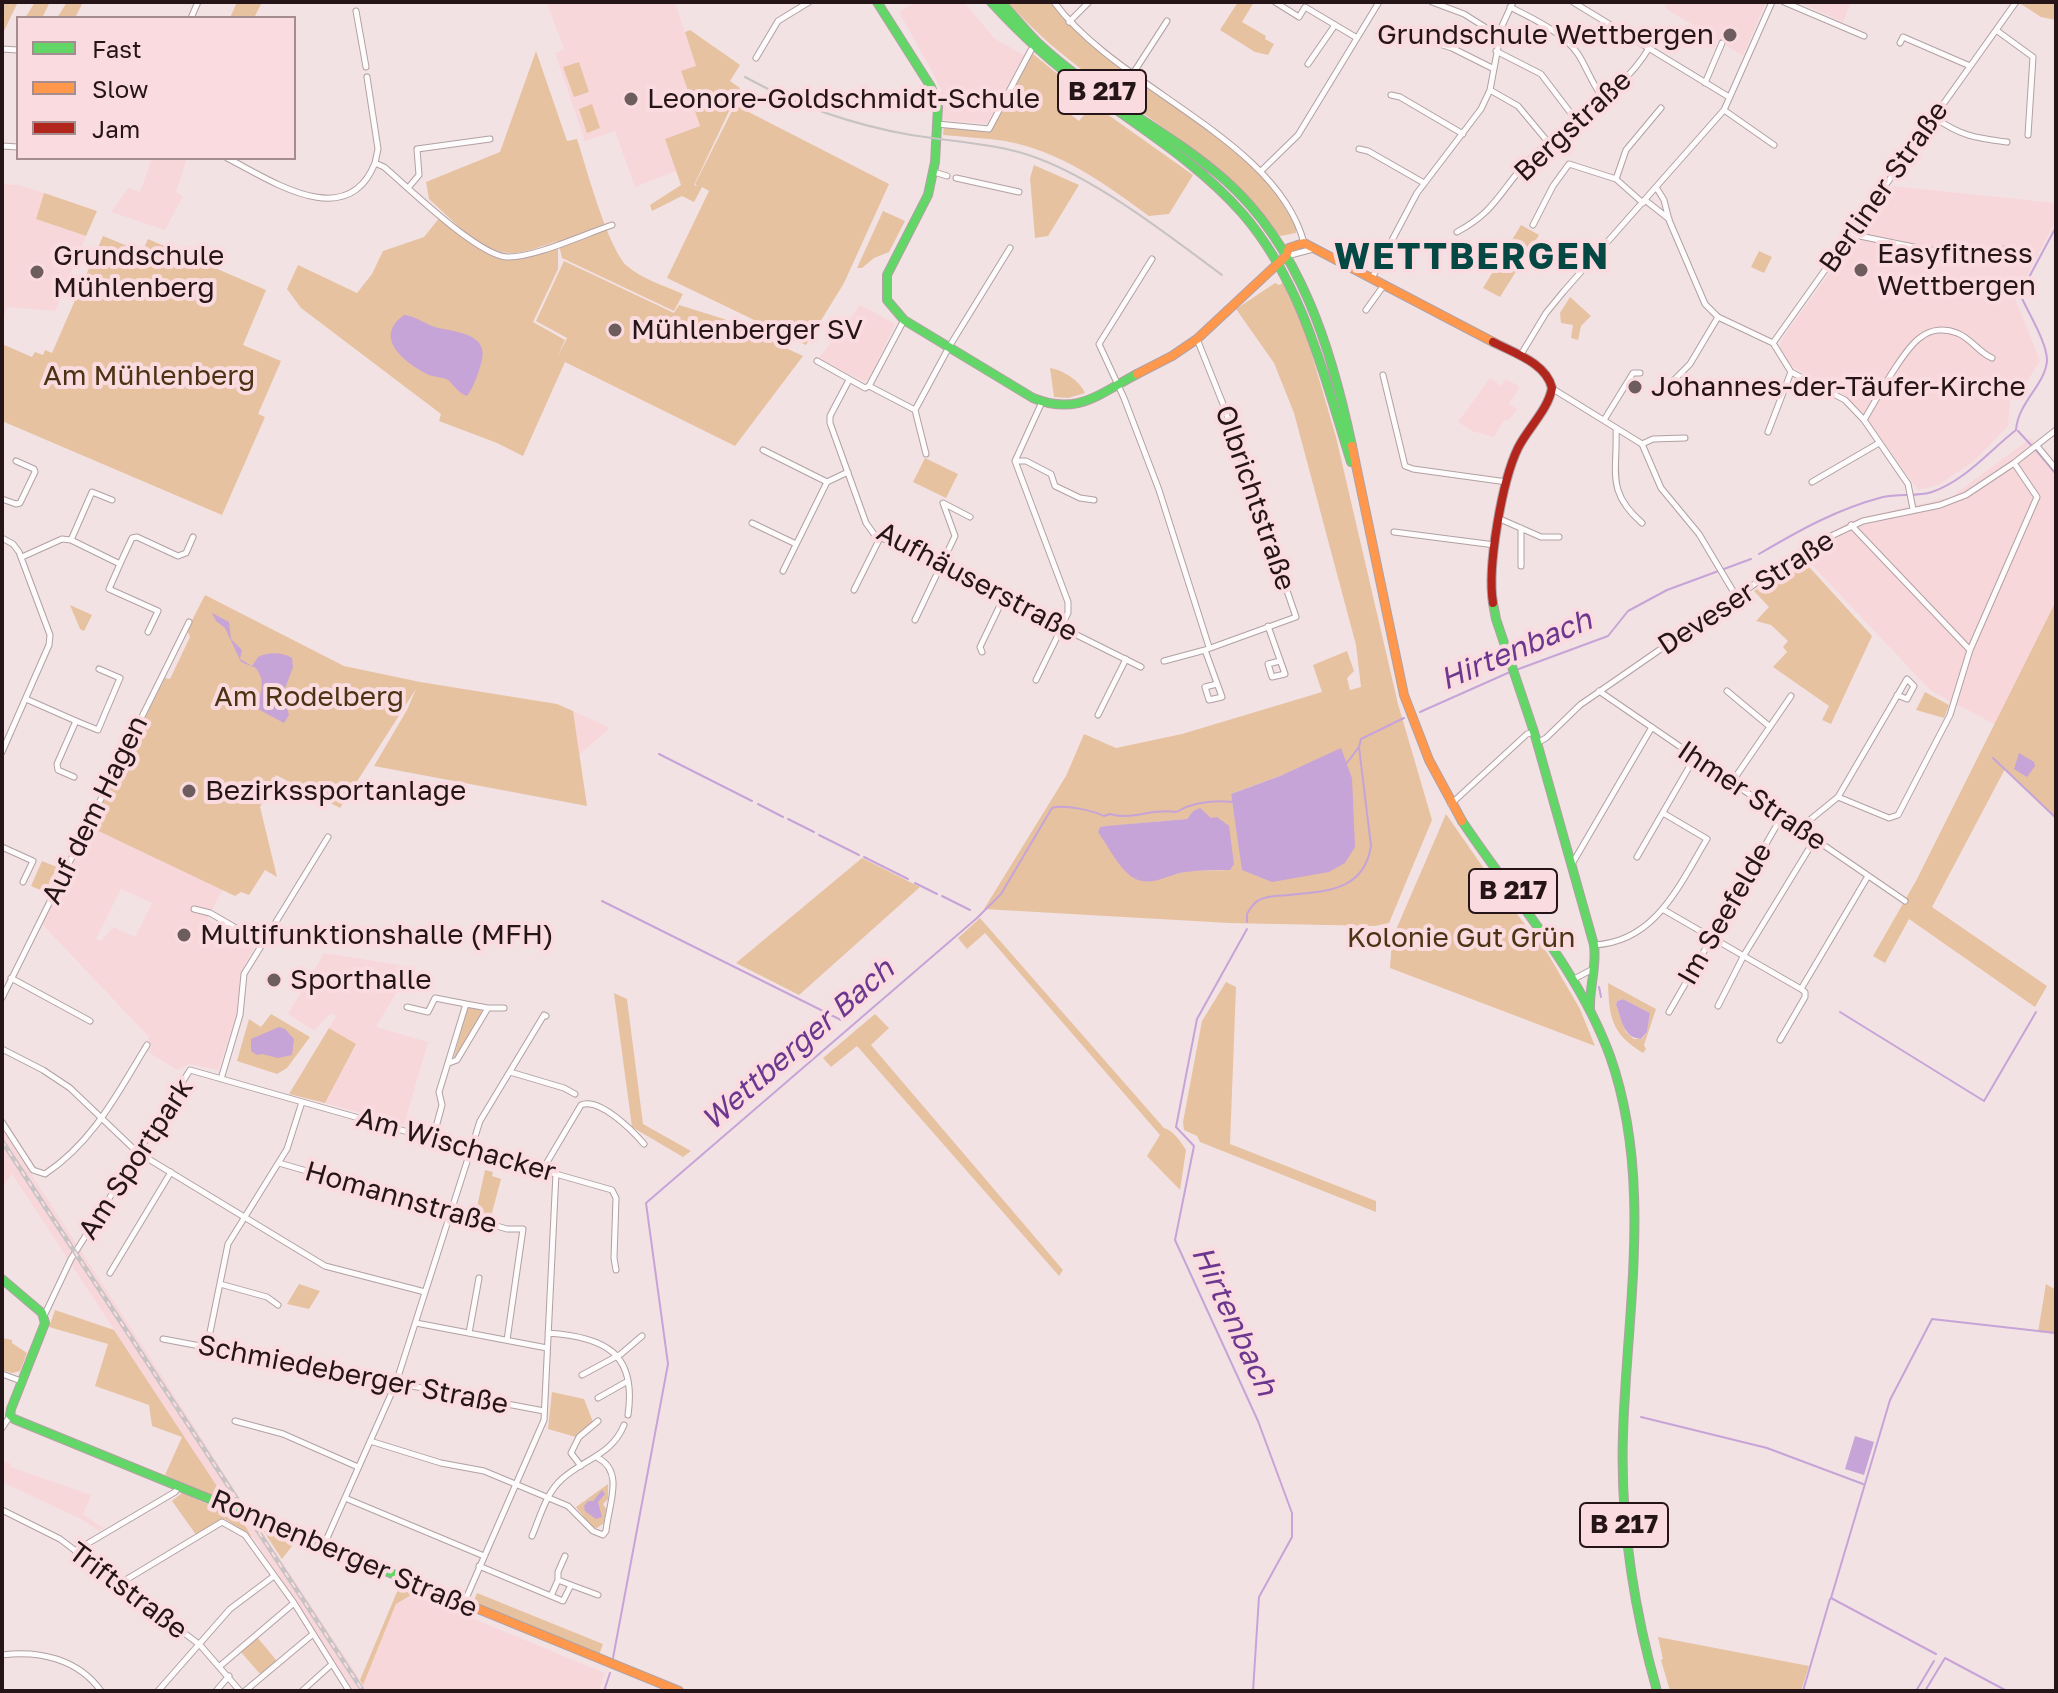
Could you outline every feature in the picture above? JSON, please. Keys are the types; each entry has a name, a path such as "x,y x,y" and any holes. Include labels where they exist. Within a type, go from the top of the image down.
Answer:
{"street":[{"path":"756,58 778,21 809,2"},
{"path":"877,2 931,87 938,107 934,172 928,195 887,275 887,300 904,320 1042,402 1076,406 1119,385 1197,339 1286,256 1313,249"},
{"name":"B 217","path":"991,2 1049,60 1208,179 1245,216 1278,263 1311,332 1360,490"},
{"name":"B 217","path":"1001,2 1038,43 1069,68 1227,182 1252,209 1286,256 1313,309 1330,353 1351,436 1404,695 1419,741 1451,804 1574,979 1615,1071 1631,1146 1636,1221 1633,1310 1622,1449 1624,1524 1632,1590 1657,1691"},
{"path":"1054,2 1069,22 1099,50 1231,145 1261,171 1300,227 1304,243 1533,363 1550,379 1553,389 1642,444 1661,488 1693,525 1736,596"},
{"path":"1069,22 1089,2"},
{"path":"1275,2 1299,17 1305,7 1357,38"},
{"path":"1261,171 1298,135 1379,2"},
{"path":"1432,2 1464,14 1499,36"},
{"path":"1573,2 1730,98"},
{"path":"1520,356 1546,313 1724,110 1772,2"},
{"path":"1784,2 1864,36"},
{"name":"Berliner Straße","path":"1773,343 2016,2"},
{"path":"1372,279 1409,205 1481,109 1490,90 1499,36 1510,4 1545,26 1577,53 1603,98"},
{"path":"356,11 366,67"},
{"path":"1132,75 1167,21"},
{"path":"1308,64 1335,25"},
{"path":"1996,30 2033,57 2028,135"},
{"path":"1408,34 1452,48 1494,69"},
{"path":"1900,43 1903,37 1970,66"},
{"path":"1705,83 1722,43"},
{"name":"Bergstraße","path":"1457,232 1486,214 1525,164 1635,70 1649,48"},
{"path":"937,124 989,129 1031,50"},
{"path":"1496,51 1541,74 1576,120"},
{"path":"231,160 314,199 337,196 357,188 370,174 378,149 367,77"},
{"path":"1490,90 1518,106 1548,142"},
{"path":"1391,95 1400,97 1463,134"},
{"path":"1616,179 1626,150 1661,108"},
{"path":"1724,110 1774,145"},
{"path":"1934,117 1951,130 1966,136 2007,142"},
{"path":"408,188 419,175 417,149 490,139"},
{"path":"1359,149 1424,183"},
{"path":"375,163 480,247 502,256 525,255 612,225"},
{"path":"1533,225 1553,186 1569,164 1616,179 1669,220"},
{"path":"934,172 947,176"},
{"path":"956,178 1019,192"},
{"path":"1656,187 1705,304 1718,317 1773,343 1791,372 1845,400 1864,420 1911,491 1913,509"},
{"path":"1850,234 1923,249 1992,258 2005,249"},
{"path":"1286,256 1289,248 1304,243"},
{"path":"926,454 915,410 949,347 1010,248"},
{"path":"1152,259 1099,344 1119,385 1159,490 1217,684"},
{"path":"1366,310 1384,285"},
{"path":"1668,386 1690,364 1718,317"},
{"path":"869,386 904,320"},
{"path":"1864,420 1912,345 1928,333 1945,330 1962,335 1981,353 1992,358"},
{"name":"Olbrichtstraße","path":"1164,661 1296,617 1223,404 1197,339"},
{"path":"817,361 865,388 869,386 915,410"},
{"path":"1768,432 1791,372"},
{"path":"1604,420 1633,373 1640,373"},
{"path":"1383,375 1405,466 1507,482"},
{"name":"Aufhäuserstraße","path":"849,380 830,416 830,423 869,528 880,538 1141,667"},
{"path":"1553,389 1518,448 1507,482 1495,545 1491,589 1496,619 1534,732 1594,945 1596,961 1589,988 1590,1010"},
{"path":"1042,402 1015,461 1069,608 1064,621 1059,624 1050,622"},
{"path":"1616,428 1616,489 1628,511 1642,523"},
{"name":"Deveser Straße","path":"1537,743 1599,691 1808,547 1851,525 1940,505 1966,495 2056,430"},
{"path":"1642,444 1653,439 1685,438"},
{"path":"1812,482 1879,443"},
{"path":"2037,446 2056,469"},
{"path":"763,450 827,482"},
{"path":"2,499 20,503 35,472 16,461"},
{"path":"1015,461 1026,461 1051,474 1055,486 1080,498 1094,500"},
{"path":"1838,797 1889,818 1896,817 1950,715 1970,650 2037,497 2014,463"},
{"path":"783,571 827,482 848,472"},
{"path":"71,540 92,492 112,500"},
{"path":"915,620 955,536 943,503 970,517"},
{"path":"1500,519 1541,537 1559,537"},
{"path":"752,523 796,544"},
{"path":"1851,525 1970,650"},
{"path":"1521,528 1521,566"},
{"path":"1394,532 1495,545"},
{"path":"148,632 158,611 109,589 132,538 137,537 178,556 186,553 193,537"},
{"path":"2,538 13,544 22,557 50,635 49,645 2,752"},
{"path":"854,590 880,538"},
{"path":"22,557 62,539 71,540 120,564"},
{"path":"982,652 980,647 1003,599"},
{"name":"Auf dem Hagen","path":"2,998 5,985 189,622"},
{"path":"1268,626 1280,661"},
{"path":"1036,680 1062,627"},
{"path":"1098,715 1126,659"},
{"path":"26,699 98,730 120,678 99,669"},
{"name":"Ihmer Straße","path":"1599,691 1905,901"},
{"path":"1727,691 1770,727"},
{"path":"1800,828 1838,797 1897,695"},
{"path":"1732,782 1791,696"},
{"path":"74,777 58,770 57,764 76,721"},
{"path":"1572,864 1652,727"},
{"path":"1451,804 1527,734 1534,732"},
{"path":"1637,857 1695,757"},
{"path":"1594,945 1630,936 1652,923 1664,910 1707,839 1663,813"},
{"name":"Im Seefelde","path":"1669,1012 1782,816"},
{"name":"Am Sportpark","path":"44,1316 71,1259 187,1071 221,1079 240,1015 244,974 328,837"},
{"path":"1718,1006 1744,955 1815,839"},
{"path":"2,847 33,861 23,882"},
{"path":"1801,989 1868,876"},
{"path":"194,909 210,913 262,943"},
{"path":"1664,910 1805,992 1780,1040"},
{"path":"1574,979 1593,969"},
{"path":"11,978 90,1021"},
{"path":"407,1007 428,1012 435,998 504,1008"},
{"path":"433,1138 442,1105 439,1092 466,1004"},
{"path":"449,1063 457,1060 488,1008"},
{"path":"324,1545 396,1383 480,1121 546,1016"},
{"path":"2,1122 33,1170 45,1174 74,1151 103,1119 147,1045"},
{"path":"2,1049 61,1082 137,1152 325,1266 425,1292"},
{"path":"510,1072 575,1094"},
{"name":"Am Wischacker","path":"221,1079 612,1190 616,1198 616,1270"},
{"path":"207,1347 228,1244 287,1149 302,1102"},
{"path":"543,1169 581,1105 587,1103 592,1102 609,1112 644,1144"},
{"name":"Homannstraße","path":"279,1163 507,1229 523,1229 507,1340"},
{"path":"110,1273 171,1172"},
{"path":"463,1604 542,1426 556,1173"},
{"path":"469,1333 479,1278"},
{"path":"2,1279 12,1290"},
{"path":"220,1284 267,1297 278,1305"},
{"path":"2,1286 12,1290 44,1316 45,1326 2,1428"},
{"path":"416,1323 547,1348"},
{"path":"548,1333 590,1338 617,1355 630,1374 628,1415"},
{"path":"582,1375 642,1336"},
{"name":"Schmiedeberger Straße","path":"163,1339 544,1411"},
{"path":"2,1374 21,1381"},
{"path":"598,1398 628,1381"},
{"name":"Ronnenberger Straße","path":"10,1415 679,1691"},
{"path":"235,1421 283,1434 358,1467"},
{"path":"581,1466 571,1453 579,1437 598,1421"},
{"path":"532,1536 559,1481 598,1458 620,1436 624,1425"},
{"path":"370,1441 441,1463 484,1471 568,1506 593,1531 603,1535 613,1487 612,1473 606,1462 598,1458"},
{"path":"75,1551 175,1492 180,1486"},
{"path":"345,1498 484,1556"},
{"name":"Triftstraße","path":"2,1510 60,1539 200,1645 242,1691"},
{"path":"119,1584 222,1522 245,1535 294,1603 349,1691"},
{"path":"551,1596 565,1556"},
{"path":"479,1566 563,1601 571,1585"},
{"path":"158,1691 230,1609 274,1576"},
{"path":"558,1580 598,1595"},
{"path":"220,1666 294,1603"},
{"path":"242,1691 313,1634"},
{"path":"2,1655 25,1653 60,1660 80,1669 101,1691"},
{"path":"302,1691 332,1664"},
{"path":"216,1691 229,1676"}],"shaded area":[{"name":"Leonore-Goldschmidt-Schule","path":"675,2 696,66 681,72 700,127 665,139 676,171 635,187 615,131 585,141 555,53 564,49 547,3"},
{"path":"916,2 964,2 995,39 1024,55 987,124 944,120 942,90 899,12"},
{"name":"Grundschule Wettbergen","path":"1667,2 1766,2 1743,56 1665,8"},
{"path":"1798,2 1851,2 1843,22"},
{"path":"151,160 186,161 176,192 183,196 165,230 111,212 128,188 140,192"},
{"name":"Grundschule Mühlenberg","path":"2,184 19,185 44,193 36,219 86,236 55,311 7,307 2,323"},
{"path":"1892,186 2056,203 2056,221 2015,298 2040,361 2010,401 2008,426 1973,462 1938,485 1918,490 1863,413 1843,394 1787,364 1780,348 1791,326"},
{"path":"860,305 895,324 869,379 863,381 818,359"},
{"path":"404,315 466,334 479,342 483,357 467,396 448,380 429,375 402,357 392,341 391,332"},
{"path":"1490,378 1501,386 1506,379 1520,387 1509,404 1517,409 1508,421 1504,420 1494,437 1472,431 1458,422"},
{"path":"2031,438 2056,472 2056,601 1996,725 1931,691 1797,549 1855,519 1951,497"},
{"path":"212,613 229,622 231,639 242,650 240,659 252,666 258,657 266,654 292,658 293,667 283,694 289,715 284,723 258,709 262,684 259,674 256,668 241,662 225,628"},
{"path":"573,711 610,728 579,755"},
{"path":"1341,748 1352,778 1355,847 1345,863 1329,872 1272,882 1242,870 1231,794"},
{"path":"2019,753 2034,762 2035,766 2027,777 2014,769"},
{"path":"1200,808 1211,818 1217,817 1229,826 1234,864 1230,870 1191,871 1152,881 1139,880 1122,868 1098,832 1100,827 1106,826 1187,819"},
{"path":"90,827 223,889 207,919 254,948 241,973 236,1017 218,1070 190,1064 177,1070 148,1052 152,1045 147,1042 149,1037 42,924","holes":["121,889 152,903 135,937 114,927 101,941 96,939"]},
{"path":"324,953 412,967 376,1027 428,1042 404,1125 325,1103 356,1045 329,1028 336,1016 331,1013 314,1031 288,1014"},
{"path":"1623,999 1650,1013 1647,1032 1641,1039 1630,1035 1624,1027 1616,1005"},
{"path":"279,1027 294,1039 292,1055 278,1058 251,1051 251,1039"},
{"path":"2,1129 247,1510 228,1503 12,1174 2,1187"},
{"path":"1855,1436 1874,1442 1864,1475 1845,1469"},
{"path":"2,1460 11,1467 91,1495 83,1515 104,1528 99,1531 81,1519 2,1482"},
{"path":"602,1490 605,1494 598,1502 602,1517 596,1519 585,1511 584,1506"},
{"path":"241,1519 259,1527 363,1684 396,1604 413,1594 605,1673 599,1691 354,1691"}],"green space":[{"path":"2,2 18,2 2,35"},
{"path":"35,2 50,2 43,16 26,16"},
{"path":"67,2 83,2 76,16 58,16"},
{"path":"237,2 262,2 255,16 231,16"},
{"path":"1008,2 1054,2 1106,56 1217,135 1271,184 1296,227 1296,233 1280,236 1251,201 1218,170 1074,64"},
{"path":"1238,2 1254,2 1242,22 1274,44 1268,55 1255,52 1220,30"},
{"path":"2022,2 2056,2 2056,20 2041,17"},
{"name":"Mühlenberger SV","path":"690,30 740,65 730,81 740,88 694,185 698,186 695,184 735,105 889,184 844,283 806,345 667,278 709,191 702,187 694,202 682,196 652,211 650,205 681,185 665,139 700,126 681,71 696,66 685,32"},
{"path":"536,51 567,141 577,139 612,242 627,266 683,294 674,311 562,258 558,241 515,253 491,248 468,235 429,199 426,182 500,152"},
{"path":"1032,53 1078,91 1065,110 1079,121 1093,104 1193,175 1169,214 1149,216 1099,181 1045,152 1005,141 943,135 944,124 991,129"},
{"path":"579,62 589,92 574,97 563,67"},
{"path":"592,104 600,128 587,133 579,109"},
{"path":"1034,165 1079,185 1048,236 1035,238 1030,178"},
{"path":"44,193 97,211 86,236 36,219"},
{"path":"883,211 905,221 889,252 857,268"},
{"path":"440,217 471,243 493,256 519,257 558,247 558,269 533,322 565,340 557,358 567,338 536,321 564,261 674,313 679,305 724,319 803,356 735,446 565,362 523,456 439,421 441,414 301,308 287,289 298,265 357,293 372,274 383,251 424,237"},
{"path":"1521,225 1539,235 1500,297 1483,288"},
{"name":"Am Mühlenberg","path":"103,236 142,252 148,239 266,290 243,345 281,361 258,414 265,417 222,515 2,421 2,344 32,357 35,352 43,355 45,350 52,353"},
{"path":"1759,251 1772,257 1764,273 1751,267"},
{"path":"1275,283 1283,283 1305,331 1336,437 1398,704 1432,820 1389,923 1375,926 1229,923 984,909 1066,776 1084,734 1116,748 1182,734 1322,692 1313,665 1347,651 1354,671 1347,678 1350,690 1361,687 1356,645 1294,413 1274,363 1236,309","holes":["1341,749 1243,870 1231,794","1193,811 1211,818 1229,870 1189,871 1154,880 1134,878 1100,827 1187,819"]},
{"path":"1570,297 1591,316 1581,326 1578,340 1571,338 1573,325 1561,323 1560,313"},
{"path":"1050,368 1070,377 1085,393 1068,398 1054,397"},
{"path":"925,458 958,474 946,498 913,482"},
{"path":"1801,558 1872,636 1831,724 1822,720 1829,706 1773,667 1787,652 1783,647 1788,641 1771,625 1756,621 1769,607 1754,591"},
{"name":"Am Rodelberg","path":"205,595 344,666 420,682 557,704 573,711 587,806 374,766 416,689 340,808 276,775 260,807 277,877 265,870 249,895 241,892 235,896 90,827 165,678 170,679 190,637 187,630"},
{"path":"2056,601 2056,817 2005,769 1932,907 2047,986 2035,1007 1909,919 1885,963 1873,956 1917,879"},
{"path":"70,605 92,615 84,631 80,629"},
{"path":"1925,692 1949,705 1944,718 1916,710"},
{"name":"Kolonie Gut Grün","path":"1446,814 1548,954 1580,1009 1595,1046 1390,968 1392,939"},
{"path":"862,858 920,887 799,995 736,963"},
{"path":"42,861 57,867 45,892 31,886"},
{"path":"980,918 1164,1128 1179,1140 1186,1150 1180,1190 1147,1156 1160,1135 985,933 967,949 958,938"},
{"path":"1226,982 1236,987 1230,1144 1376,1201 1376,1212 1200,1142 1197,1136 1184,1130 1202,1021"},
{"path":"1608,983 1656,1009 1643,1053 1625,1039 1614,1024","holes":["1623,999 1650,1013 1647,1032 1642,1039 1634,1039 1626,1032 1617,1001"]},
{"path":"614,993 627,999 643,1124 691,1151 683,1157 632,1127"},
{"path":"468,1006 481,1008 482,1014 456,1058 454,1057"},
{"path":"271,1014 310,1037 287,1068 277,1074 237,1061 249,1019 261,1027"},
{"path":"875,1014 889,1028 871,1045 1063,1270 1059,1276 857,1046 831,1067 823,1058"},
{"path":"329,1028 356,1044 325,1103 289,1094"},
{"path":"485,1170 501,1179 490,1220 475,1216"},
{"path":"299,1284 320,1291 309,1309 287,1304"},
{"path":"2046,1284 2056,1290 2056,1334 2038,1332"},
{"path":"55,1310 114,1330 228,1503 165,1475 182,1437 152,1426 149,1405 95,1386 108,1344 49,1327"},
{"path":"2,1338 12,1340 27,1353 20,1371 12,1373 2,1370"},
{"path":"552,1392 584,1399 593,1422 576,1437 548,1429"},
{"path":"608,1484 608,1499 603,1504 606,1509 604,1523 597,1528 592,1527 576,1507"},
{"path":"182,1493 241,1519 252,1537 225,1519 197,1536 172,1501"},
{"path":"260,1526 296,1541 282,1559"},
{"path":"399,1587 413,1594 396,1604 363,1685 360,1680"},
{"path":"477,1593 603,1644 599,1655 473,1603"},
{"path":"257,1637 277,1661 261,1675 240,1651"},
{"path":"1658,1637 1809,1666 1801,1691 1670,1691"}],"waterway":[{"name":"Hirtenbach","path":"1759,554 1850,508 1883,497 1926,493 1944,487 1966,473 2016,430 2047,360 2040,336 2020,294 2056,227"},
{"path":"2018,431 2031,445"},
{"path":"2036,450 2056,474"},
{"name":"Hirtenbach","path":"1516,670 1608,636 1628,611 1667,590 1751,559"},
{"name":"Hirtenbach","path":"1420,712 1510,672"},
{"name":"Hirtenbach","path":"1247,922 1247,914 1263,898 1330,890 1352,880 1360,872 1371,846 1359,747 1361,739 1404,718"},
{"name":"Wettberger Bach","path":"1346,764 1359,747"},
{"path":"659,754 752,801"},
{"path":"1993,758 2056,818"},
{"name":"Wettberger Bach","path":"613,1658 668,1364 646,1203 977,918 1001,894 1052,808 1071,807 1104,816 1125,816 1176,812 1203,802 1233,802"},
{"path":"758,804 783,817"},
{"path":"788,819 814,832"},
{"path":"819,835 859,855"},
{"path":"864,857 908,879"},
{"path":"915,883 937,894"},
{"path":"942,896 970,910"},
{"path":"602,901 841,1020"},
{"name":"Hirtenbach","path":"1247,929 1197,1019 1176,1127 1194,1146 1175,1240 1258,1421 1292,1513 1292,1537 1259,1597 1253,1691"},
{"path":"1599,987 1601,997"},
{"path":"1840,1012 1984,1101 2036,1012"},
{"path":"1936,1654 1831,1598 1890,1400 1932,1319 2056,1333"},
{"path":"1641,1417 1767,1448 1863,1484"},
{"path":"1803,1691 1830,1599"},
{"path":"1925,1691 1945,1658 2007,1691"},
{"path":"1916,1691 1934,1661"},
{"name":"Wettberger Bach","path":"604,1691 610,1673"}],"tram line":[{"path":"745,77 805,105 868,126 991,146 1037,158 1109,195 1222,275"}],"railway":[{"path":"2,1141 363,1691"}],"traffic: fast":[{"path":"877,2 931,87 938,107 935,162 928,195 887,275 887,300 904,320 1033,398 1049,403 1075,404 1137,374"},
{"path":"991,2 1051,60 1189,163 1242,213 1263,240 1296,300 1321,364 1351,462"},
{"path":"1001,2 1060,62 1225,180 1274,236 1310,302 1334,374 1352,446"},
{"path":"1493,603 1534,732 1594,945 1590,1010"},
{"path":"1462,821 1581,993 1610,1056 1623,1102 1631,1149 1634,1196 1632,1292 1623,1434 1624,1499 1635,1596 1657,1691"},
{"path":"2,1279 42,1313 45,1323 11,1409 10,1415 14,1419 410,1581"}],"traffic: slow":[{"path":"1137,374 1197,339 1286,256 1289,248 1304,243 1493,342"},
{"path":"1352,446 1404,695 1429,760 1462,821"},
{"path":"410,1581 679,1691"}],"traffic: jam":[{"path":"1493,342 1536,365 1549,379 1552,388 1546,404 1518,448 1506,481 1494,547 1493,603"}],"place":[{"name":"Grundschule Wettbergen","path":"1730,35"},
{"name":"Leonore-Goldschmidt-Schule","path":"631,99"},
{"name":"Easyfitness Wettbergen","path":"1861,270"},
{"name":"Grundschule Mühlenberg","path":"37,272"},
{"name":"Mühlenberger SV","path":"615,330"},
{"name":"Johannes-der-Täufer-Kirche","path":"1635,387"},
{"name":"Bezirkssportanlage","path":"189,791"},
{"name":"Multifunktionshalle (MFH)","path":"184,935"},
{"name":"Sporthalle","path":"274,980"}],"district":[{"name":"WETTBERGEN","path":"1472,258"}]}
